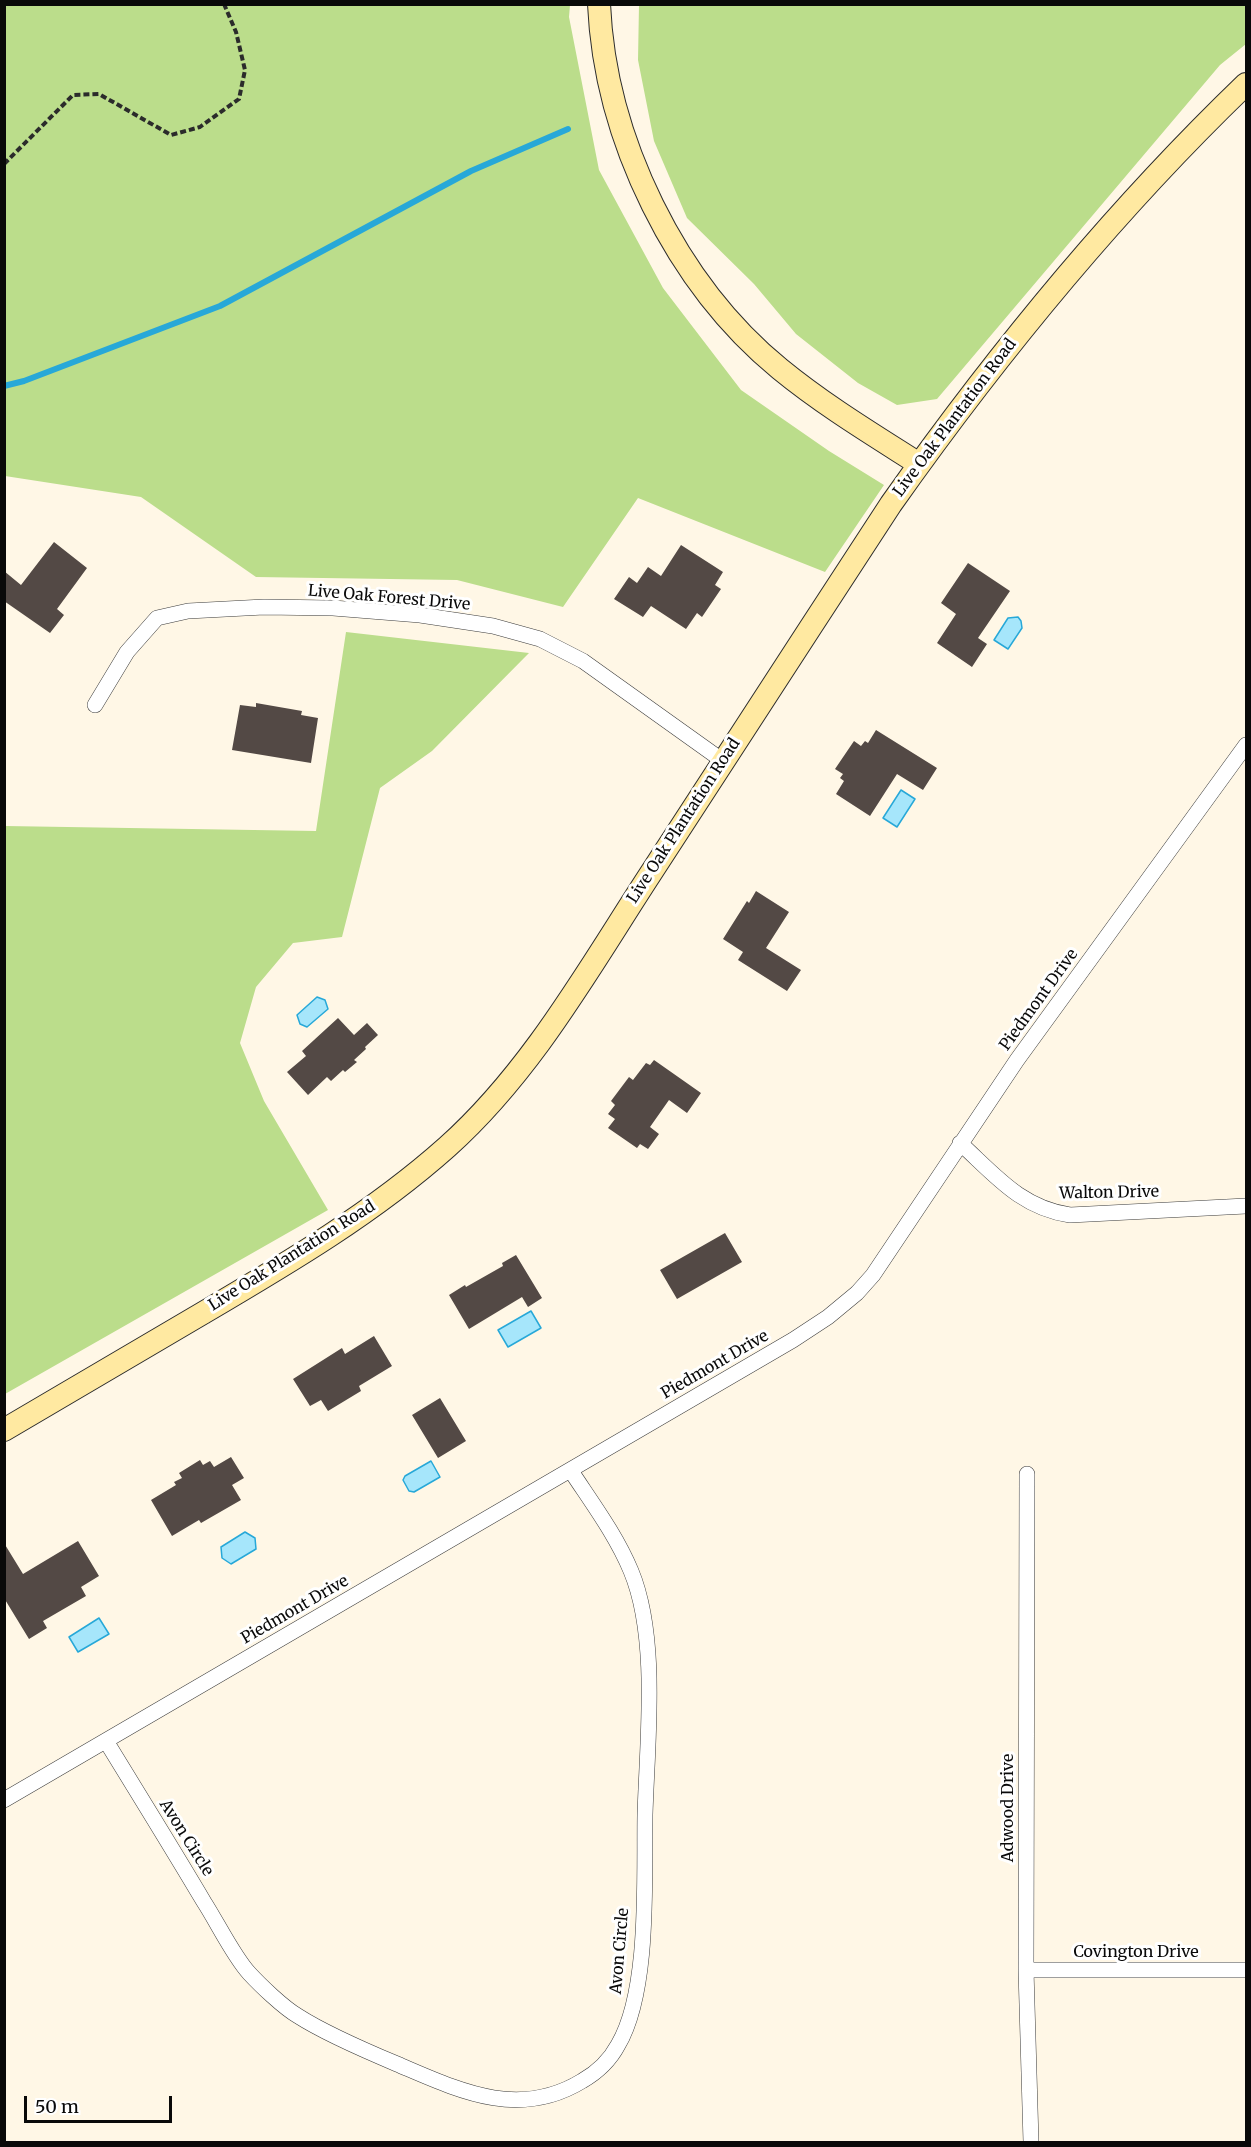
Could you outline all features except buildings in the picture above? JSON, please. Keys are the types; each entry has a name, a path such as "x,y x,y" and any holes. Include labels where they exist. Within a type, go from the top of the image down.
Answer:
{"street":[{"path":"599,4 602,41 620,123 634,163 653,205 686,265 719,307 778,368 820,400 919,464"},
{"name":"Live Oak Plantation Road","path":"4,1430 284,1266 329,1237 394,1191 447,1146 484,1110 520,1069 581,980 919,464 973,392 1066,276 1142,191 1246,84"},
{"name":"Live Oak Forest Drive","path":"95,705 127,652 157,618 188,611 264,607 333,608 420,615 493,626 540,639 583,661 723,761"},
{"name":"Piedmont Drive","path":"4,1800 793,1340 850,1299 873,1275 1031,1041 1246,745"},
{"name":"Walton Drive","path":"960,1143 1014,1192 1036,1207 1051,1213 1070,1215 1246,1206"},
{"name":"Avon Circle","path":"106,1742 248,1972 296,2015 375,2055 461,2091 488,2098 525,2101 547,2097 570,2089 588,2078 608,2059 618,2045 630,2020 638,1985 642,1926 648,1690 647,1641 641,1600 631,1571 615,1538 571,1471"},
{"name":"Adwood Drive","path":"1028,1474 1026,1970 1031,2142"},
{"name":"Covington Drive","path":"1026,1970 1246,1970"}],"path":[{"path":"4,164 73,95 99,94 171,135 200,127 239,99 245,70 236,32 224,4"}],"green space":[{"path":"4,5 570,5 569,17 599,170 663,288 741,390 829,451 884,485 825,572 638,498 563,607 457,580 256,577 141,497 5,476"},
{"path":"639,5 1246,5 1246,44 1220,65 937,399 897,405 858,383 796,334 754,284 687,218 654,141 638,60"},
{"path":"346,632 529,653 432,751 380,788 342,937 293,943 256,987 240,1043 264,1101 328,1210 5,1394 5,826 316,831"}],"water":[{"path":"1018,617 1022,628 1008,649 994,640 1008,618"},
{"path":"901,790 915,799 897,827 883,818"},
{"path":"317,997 325,1000 328,1009 307,1027 300,1024 297,1015"},
{"path":"531,1311 541,1328 508,1347 498,1330"},
{"path":"431,1461 440,1477 414,1492 409,1491 403,1480 405,1476"},
{"path":"245,1532 255,1538 256,1549 231,1564 222,1558 221,1547"},
{"path":"99,1618 109,1634 78,1652 69,1637"}],"waterway":[{"path":"4,386 24,381 220,306 471,171 568,129"}]}
